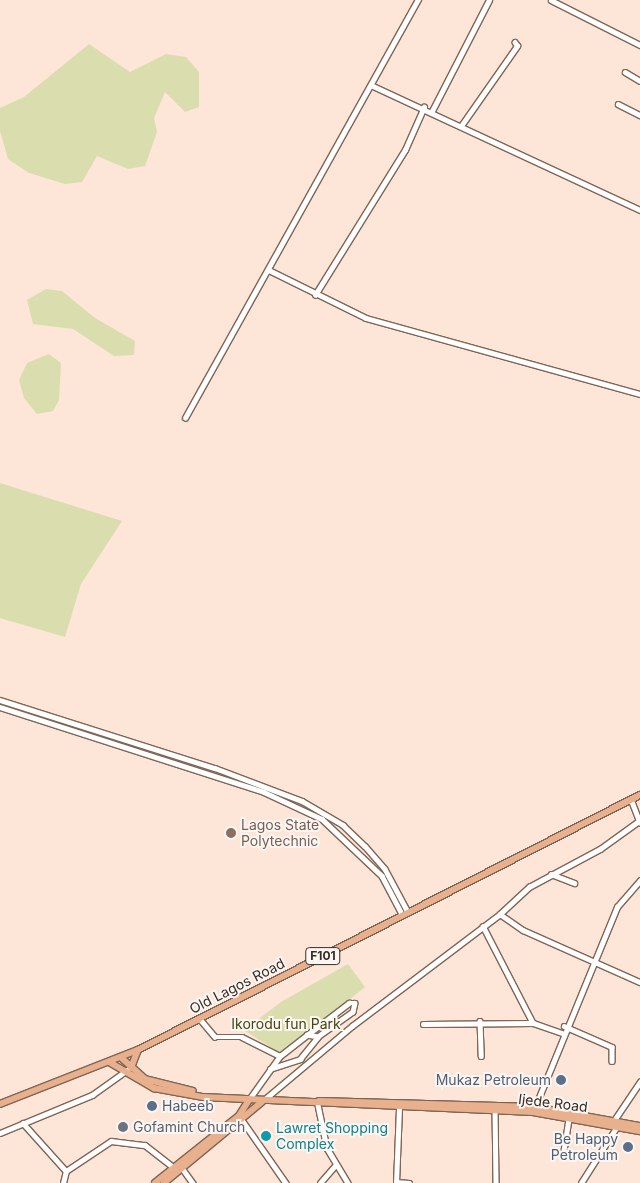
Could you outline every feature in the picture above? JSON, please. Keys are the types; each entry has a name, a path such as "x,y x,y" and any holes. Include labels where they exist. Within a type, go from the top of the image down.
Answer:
{"main road":[{"name":"Old Lagos Road","path":"0,1104 122,1058 640,795"},
{"path":"129,1069 138,1050"},
{"path":"122,1058 129,1069"},
{"path":"111,1063 129,1069 145,1079 166,1086 249,1100 399,1108 462,1106"},
{"path":"155,1183 239,1116 249,1100"},
{"path":"164,1183 263,1101 462,1106"},
{"name":"Ijede Road","path":"462,1106 535,1107 615,1119 640,1126"},
{"name":"Ijede Road","path":"462,1106 569,1117 618,1125 640,1131"}],"street":[{"path":"185,418 418,0"},
{"path":"432,111 489,0"},
{"path":"551,0 640,45"},
{"path":"462,126 515,43"},
{"path":"625,72 640,81"},
{"path":"371,85 424,107 640,210"},
{"path":"618,104 640,115"},
{"path":"315,294 401,157 424,107"},
{"path":"269,270 366,318 640,394"},
{"path":"0,700 215,768 302,801 343,825 365,846 385,869 405,913"},
{"path":"0,707 264,792 307,811 339,831 359,851 382,876 405,913"},
{"path":"263,1101 500,914 528,887 600,850 640,822 631,799"},
{"path":"551,874 574,883"},
{"path":"535,1107 564,1026 616,907 640,881"},
{"path":"500,914 523,930 640,982"},
{"path":"483,926 533,1023"},
{"path":"249,1100 270,1069 280,1056 307,1035 355,1003 353,1012 318,1037 300,1059 270,1069"},
{"path":"200,1019 215,1037 242,1037 280,1056"},
{"path":"480,1021 481,1056"},
{"path":"423,1024 480,1021 533,1023 562,1033"},
{"path":"564,1026 612,1046 612,1061"},
{"path":"307,1035 318,1037"},
{"path":"0,1133 101,1090 129,1069"},
{"path":"615,1119 640,1082"},
{"path":"318,1105 334,1166 348,1183"},
{"path":"399,1108 396,1183 409,1183"},
{"path":"495,1109 496,1183"},
{"path":"563,1154 569,1117"},
{"path":"242,1120 286,1183"},
{"path":"23,1123 66,1171"},
{"path":"581,1183 618,1125"},
{"path":"63,1183 66,1171 112,1141 145,1145 174,1168"},
{"path":"320,1183 334,1166"},
{"path":"182,1168 193,1183"}],"green space":[{"path":"89,44 130,72 166,54 186,57 199,72 199,107 185,112 165,92 154,118 157,132 145,166 128,169 97,156 82,182 65,184 29,173 8,159 0,131 0,108 24,97"},
{"path":"46,289 62,291 95,318 135,341 134,355 114,356 73,329 33,324 27,300"},
{"path":"49,354 61,363 59,400 53,411 37,414 24,398 19,380 27,363"},
{"path":"0,483 122,521 81,584 65,637 0,618"},
{"name":"Ikorodu fun Park","path":"348,964 365,987 281,1054 244,1030 281,1002"}],"place":[{"name":"Lagos State Polytechnic","path":"231,833"},
{"name":"Mukaz Petroleum","path":"561,1080"},
{"name":"Habeeb","path":"152,1106"},
{"name":"Gofamint Church","path":"123,1127"},
{"name":"Lawret Shopping Complex","path":"266,1136"},
{"name":"Be Happy Petroleum","path":"628,1147"}]}
